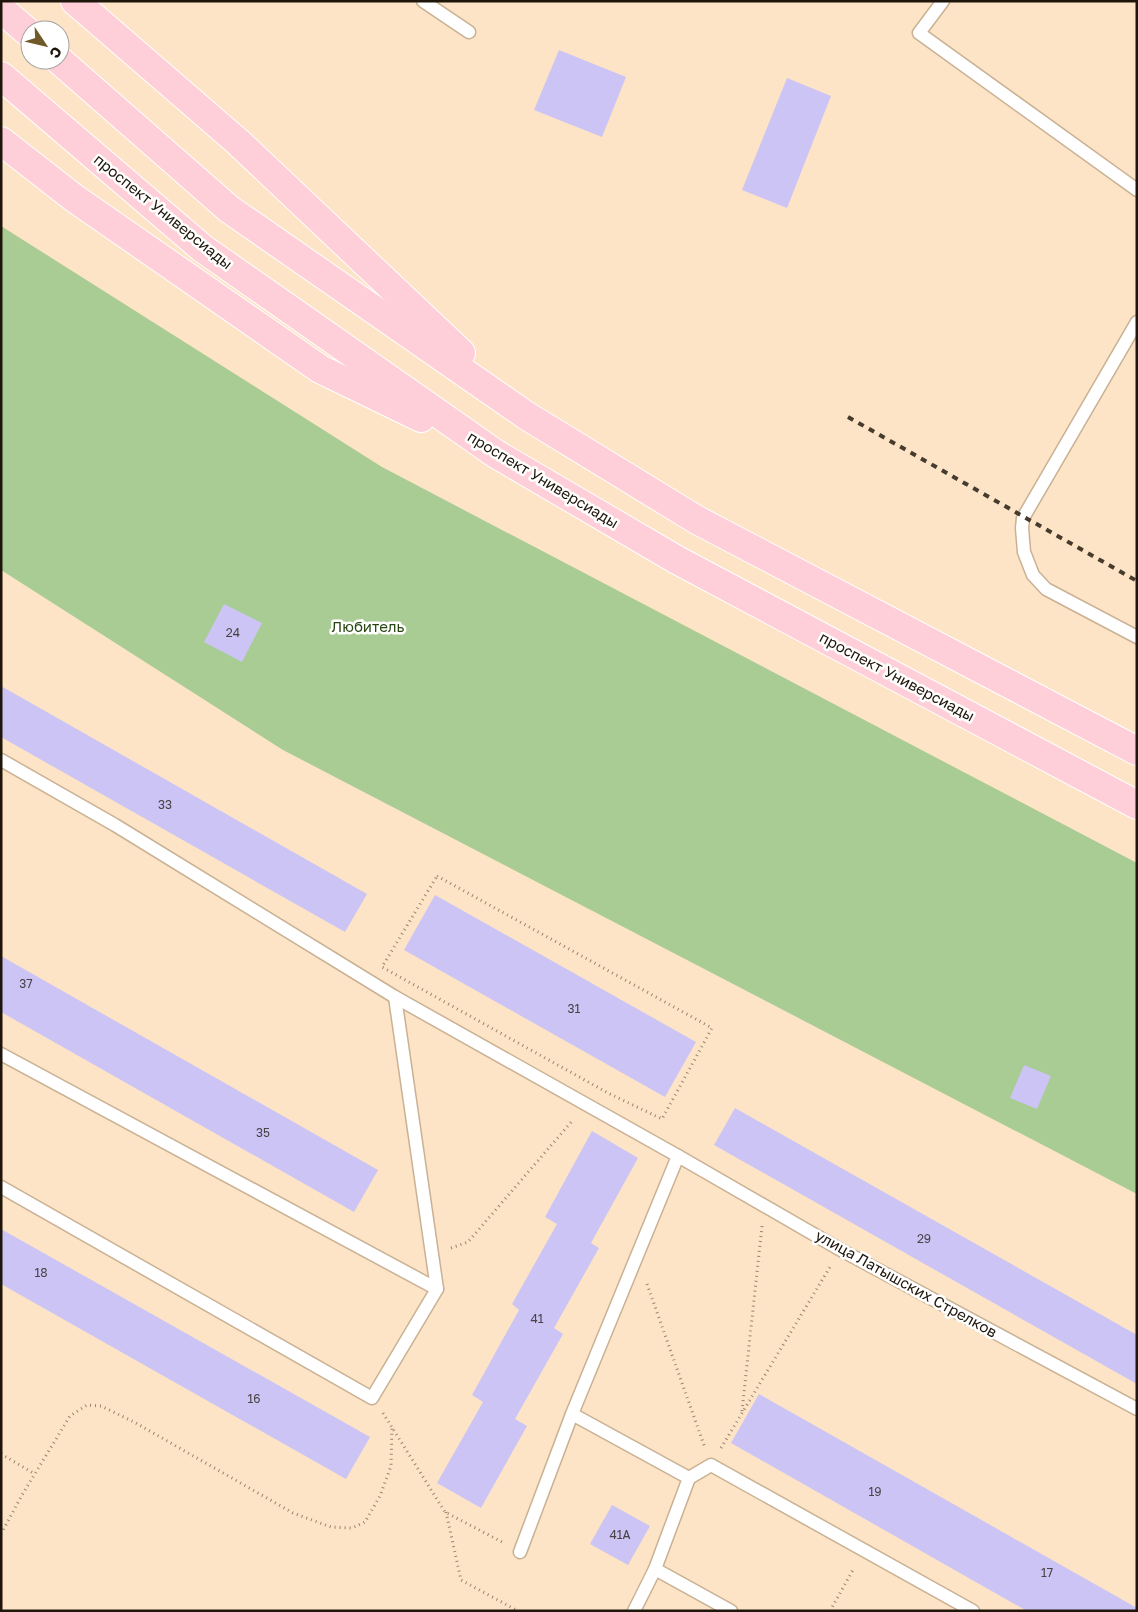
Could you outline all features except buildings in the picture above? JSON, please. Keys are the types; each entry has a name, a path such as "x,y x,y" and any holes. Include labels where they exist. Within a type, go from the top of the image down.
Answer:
{"main road":[{"path":"75,1 238,142 527,416"},
{"path":"1,9 20,25"},
{"path":"70,70 229,209 527,416 697,520 1137,751"},
{"name":"проспект Универсиады","path":"1,76 202,248 496,454 677,560 1137,805"},
{"path":"1,140 74,198 320,369 496,454"}],"lane":[{"path":"423,1 470,32"},
{"path":"943,1 919,33 1137,190"},
{"path":"1137,322 1057,457 1023,518 1022,528 1024,552 1033,575 1046,589 1137,637"},
{"name":"улица Латышских Стрелков","path":"1,760 115,825 395,997 841,1250 1137,1409"},
{"path":"1,1187 372,1398 437,1289 395,997"},
{"path":"1,1054 437,1289"},
{"path":"520,1552 572,1414 678,1156"},
{"path":"572,1414 689,1478"},
{"path":"634,1611 655,1568 689,1478 711,1465 973,1611"},
{"path":"655,1568 731,1611"}],"path":[{"path":"382,967 437,876 712,1028 662,1119"},
{"path":"432,1254 468,1242 586,1104"},
{"path":"742,1413 764,1205"},
{"path":"711,1465 841,1250"},
{"path":"637,1255 711,1465"},
{"path":"372,1398 392,1426 446,1512 461,1580 518,1611"},
{"path":"1,1534 70,1416 87,1405 102,1406 293,1514 331,1527 352,1528 365,1522 380,1496 391,1466 392,1426"},
{"path":"1,1454 35,1474"},
{"path":"446,1512 520,1552"},
{"path":"830,1611 865,1550"}],"green space":[{"name":"Любитель","path":"1,226 382,467 1137,863 1137,1194 283,750 1,570"}],"railway":[{"path":"848,417 1137,581"}]}
